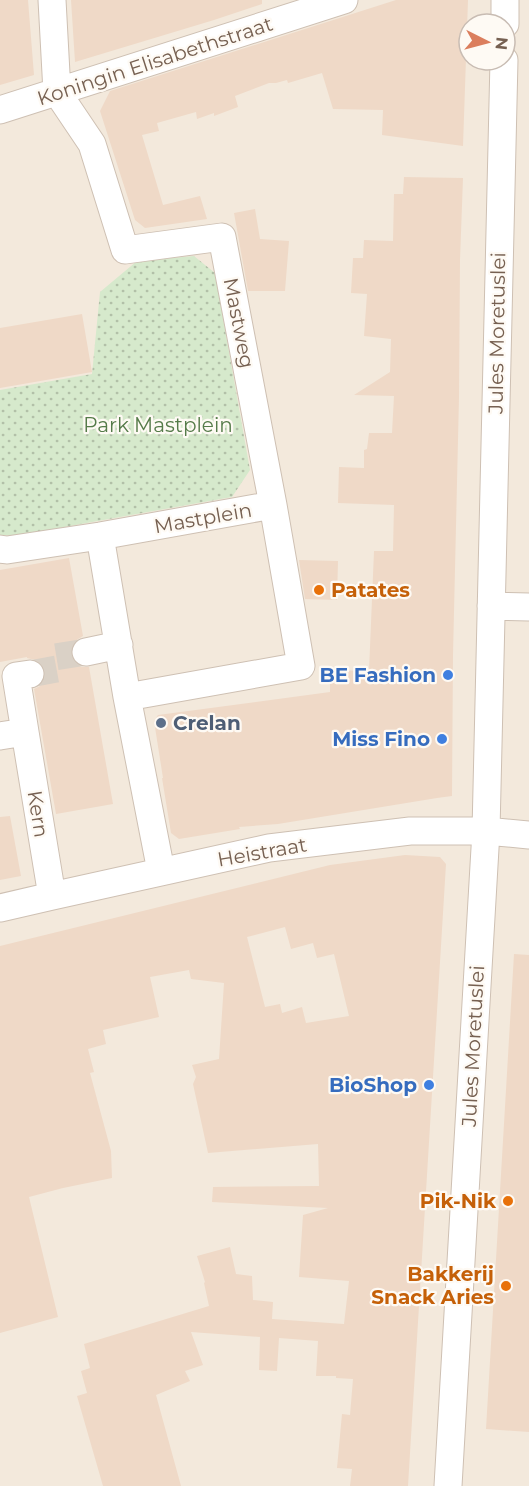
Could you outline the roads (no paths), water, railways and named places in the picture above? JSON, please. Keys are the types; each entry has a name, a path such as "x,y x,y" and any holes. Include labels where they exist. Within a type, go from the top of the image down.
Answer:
{"street":[{"path":"52,0 57,92"},
{"name":"Koningin Elisabethstraat","path":"0,110 344,0"},
{"name":"Jules Moretuslei","path":"448,1486 486,831 504,72"},
{"name":"Mastweg","path":"57,92 92,144 124,250 222,237 273,505"},
{"name":"Mastplein","path":"0,549 7,550 100,536 273,505 301,666 127,697"},
{"path":"100,536 127,697 161,872"},
{"path":"491,606 529,607"},
{"path":"86,652 119,645"},
{"name":"Kern","path":"30,674 16,676 12,734 52,896"},
{"name":"Heistraat","path":"0,908 268,848 410,831 486,831 529,835"}],"tunnel":[{"path":"30,674 57,669 55,657 86,652"}],"place":[{"name":"Patates","path":"319,590"},
{"name":"BE Fashion","path":"448,675"},
{"name":"Crelan","path":"161,723"},
{"name":"Miss Fino","path":"442,739"},
{"name":"BioShop","path":"429,1085"},
{"name":"Pik-Nik","path":"508,1201"},
{"name":"Bakkerij Snack Aries","path":"506,1286"}],"park label":[{"name":"Park Mastplein","path":"158,425"}]}
